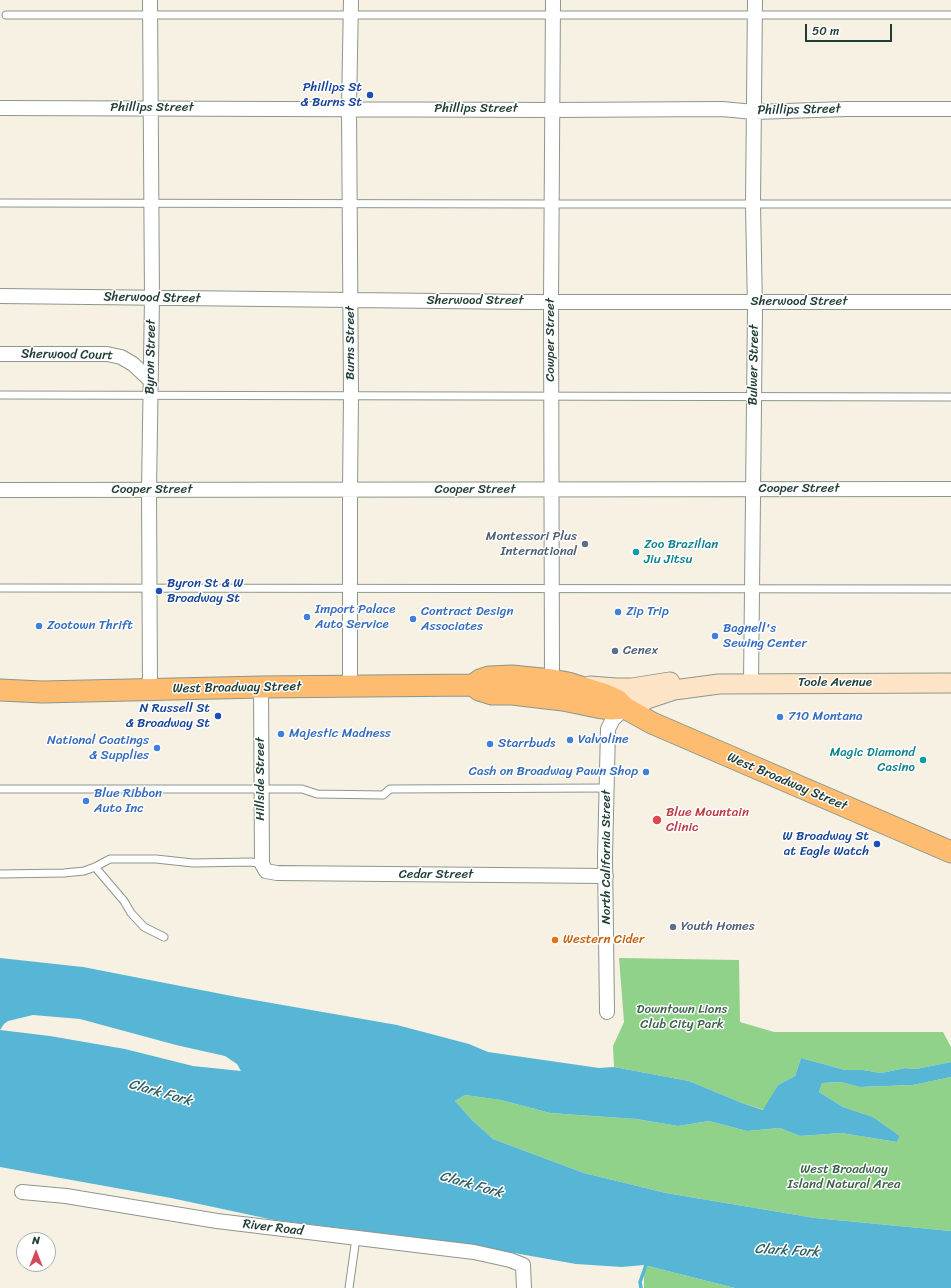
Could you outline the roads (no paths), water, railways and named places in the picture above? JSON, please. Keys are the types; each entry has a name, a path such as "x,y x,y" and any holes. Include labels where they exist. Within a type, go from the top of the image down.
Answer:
{"main road":[{"name":"West Broadway Street","path":"5,693 261,687 474,685 480,680 489,676 512,676 560,682 606,694 652,723 951,852"},
{"name":"Toole Avenue","path":"560,682 616,688 632,688 668,682 706,681 720,684"},
{"name":"Toole Avenue","path":"626,708 674,690 720,684 951,683"},
{"name":"West Broadway Street","path":"474,685 479,690 492,694 512,694 555,699 611,709 626,708"}],"street":[{"name":"Burns Street","path":"350,686 351,300 349,108 351,0"},
{"name":"Cowper Street","path":"553,0 551,204 551,589 560,682"},
{"name":"Bulwer Street","path":"752,683 752,490 755,302 753,204 756,0"},
{"name":"Byron Street","path":"150,7 152,204 149,490 150,689"},
{"name":"Phillips Street","path":"0,108 349,108 552,110 722,109 754,112 848,109 951,110"},
{"name":"Sherwood Street","path":"0,296 551,302 951,302"},
{"name":"Sherwood Court","path":"0,354 107,354 121,357 133,364 150,380"},
{"name":"Cooper Street","path":"0,490 951,489"},
{"name":"Hillside Street","path":"261,687 264,867"},
{"name":"North California Street","path":"607,1012 606,876 608,729 613,719 626,708"},
{"name":"Cedar Street","path":"264,867 277,873 606,876"},
{"name":"River Road","path":"22,1192 66,1196 217,1221 474,1252 510,1260 523,1265 524,1288"}],"lane":[{"path":"6,14 150,7 350,14 951,15"},
{"path":"0,203 951,204"},
{"path":"0,395 951,397"},
{"path":"0,588 951,589"},
{"path":"0,790 302,789 317,794 383,795 390,789 607,788"},
{"path":"0,874 64,873 84,871 110,859 156,859 193,863 250,862 264,867"},
{"path":"95,867 124,901 131,913 144,928 164,937"},
{"path":"349,1288 356,1238"}],"water":[{"name":"Clark Fork","path":"0,958 83,967 237,997 397,1025 469,1044 488,1052 599,1068 614,1067 689,1081 763,1110 778,1085 795,1076 801,1058 845,1070 863,1070 881,1073 905,1068 916,1069 951,1062 951,1077 913,1085 860,1087 841,1082 822,1083 819,1092 843,1107 873,1117 900,1136 897,1142 841,1133 800,1136 780,1128 747,1131 709,1121 678,1126 636,1119 550,1113 501,1100 465,1095 455,1101 472,1120 493,1139 584,1173 666,1193 815,1218 951,1231 951,1288 735,1288 644,1265 622,1267 576,1264 452,1242 274,1220 171,1198 0,1167","holes":["33,1015 80,1019 176,1045 225,1056 237,1064 241,1071 193,1066 125,1049 50,1036 0,1030 8,1021"]}],"waterway":[{"path":"641,1288 640,1282 647,1262"}],"place":[{"name":"Phillips St & Burns St","path":"370,95"},
{"name":"Montessori Plus International","path":"585,544"},
{"name":"Zoo Brazilian Jiu Jitsu","path":"636,552"},
{"name":"Byron St & W Broadway St","path":"159,591"},
{"name":"Zip Trip","path":"618,612"},
{"name":"Import Palace Auto Service","path":"307,617"},
{"name":"Contract Design Associates","path":"413,619"},
{"name":"Zootown Thrift","path":"39,626"},
{"name":"Bagnell's Sewing Center","path":"715,636"},
{"name":"Cenex","path":"615,651"},
{"name":"N Russell St & Broadway St","path":"218,716"},
{"name":"710 Montana","path":"780,717"},
{"name":"Majestic Madness","path":"281,734"},
{"name":"Valvoline","path":"570,740"},
{"name":"Starrbuds","path":"490,744"},
{"name":"National Coatings & Supplies","path":"157,748"},
{"name":"Magic Diamond Casino","path":"923,760"},
{"name":"Cash on Broadway Pawn Shop","path":"646,772"},
{"name":"Blue Ribbon Auto Inc","path":"86,801"},
{"name":"Blue Mountain Clinic","path":"657,820"},
{"name":"W Broadway St at Eagle Watch","path":"877,844"},
{"name":"Youth Homes","path":"673,927"},
{"name":"Western Cider","path":"555,940"}],"park label":[{"name":"Downtown Lions Club City Park","path":"682,1018"},
{"name":"West Broadway Island Natural Area","path":"844,1178"}]}
